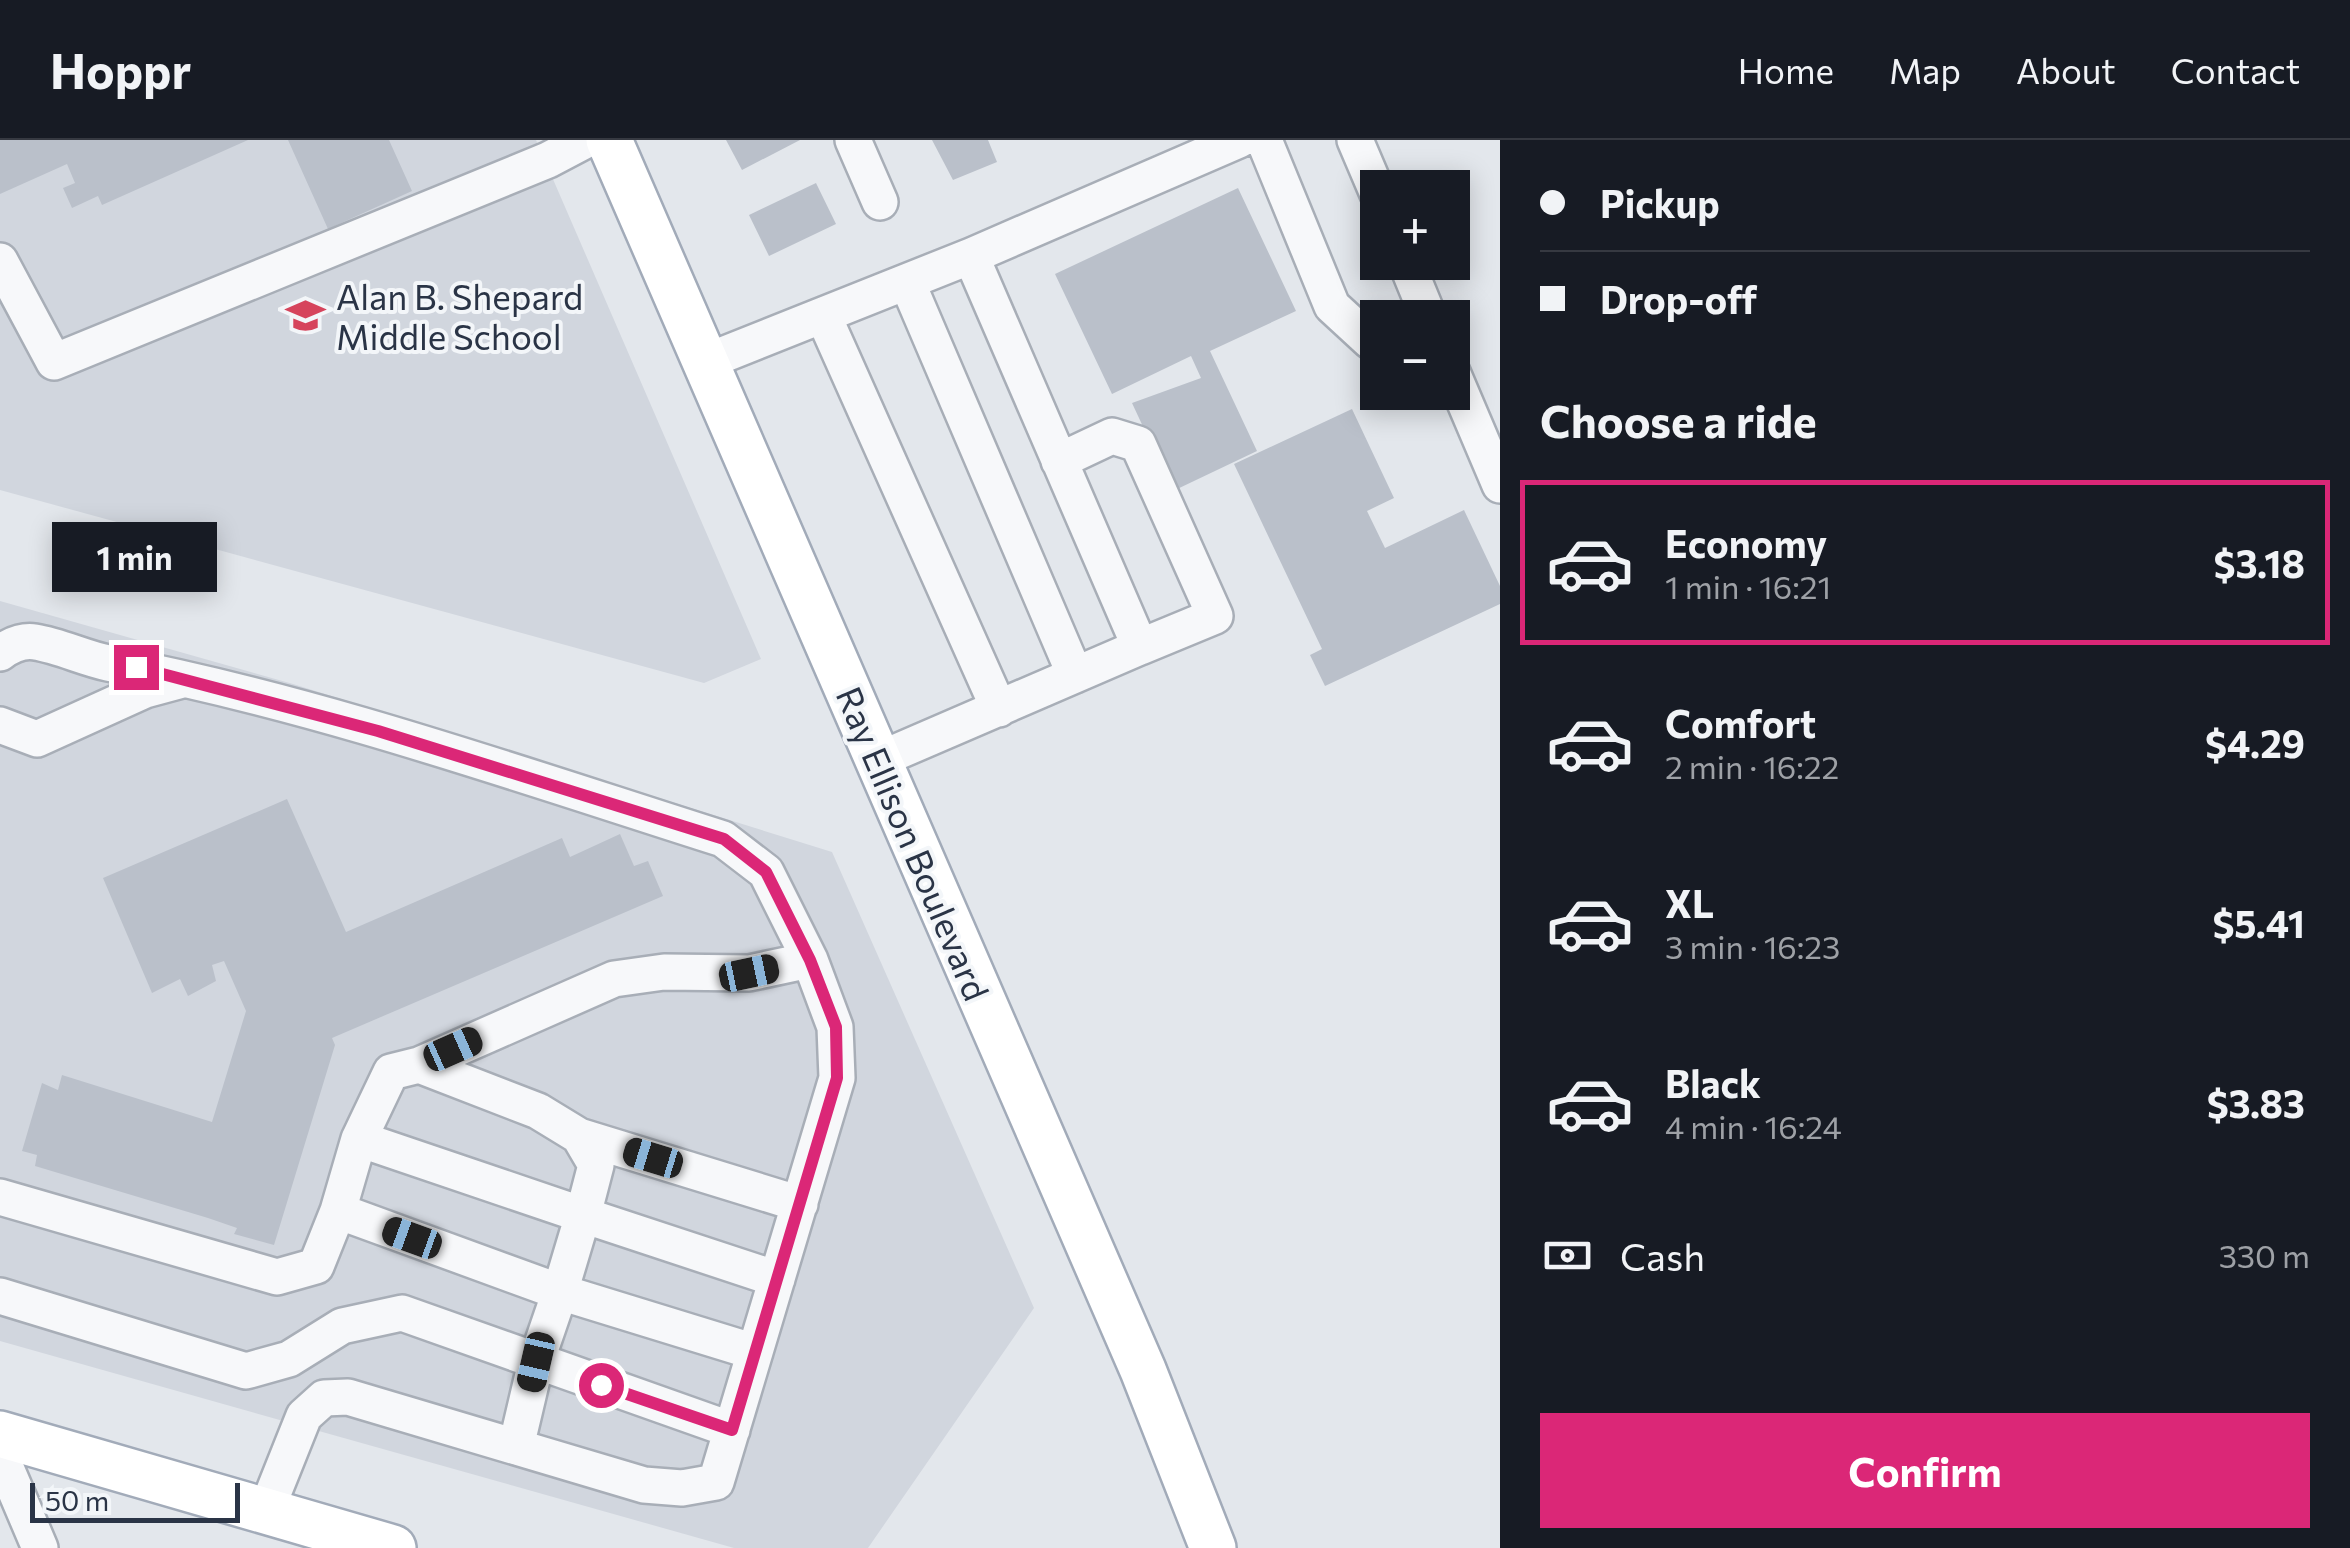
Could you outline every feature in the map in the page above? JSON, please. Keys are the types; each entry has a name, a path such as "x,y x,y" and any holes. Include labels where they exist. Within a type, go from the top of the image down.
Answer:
{"main road":[{"name":"Ray Ellison Boulevard","path":"609,140 1143,1370 1213,1548"},
{"path":"0,1434 393,1548"}],"street":[{"path":"0,261 54,362 548,160 586,140"},
{"path":"853,140 880,202"},
{"path":"705,362 970,256 1239,140"},
{"path":"1264,140 1332,306 1360,333"},
{"path":"1355,140 1368,170"},
{"path":"970,256 1140,647"},
{"path":"907,282 1075,676"},
{"path":"823,315 998,708"},
{"path":"1468,410 1500,485"},
{"path":"878,760 1215,616 1138,444 1112,436 1059,460"},
{"path":"0,653 32,641 187,678 396,736 724,839 766,872 810,960 836,1027 837,1078 716,1482 682,1488 644,1485 348,1397 324,1398 304,1416 266,1511"},
{"path":"0,725 37,738 145,690 187,678"},
{"path":"0,1198 277,1277 316,1266 338,1212 359,1139 391,1072 419,1065 614,979 664,972 749,973 810,960"},
{"path":"419,1065 538,1111 580,1136 800,1204"},
{"path":"516,1447 536,1362 596,1164 580,1136"},
{"path":"359,1139 777,1278"},
{"path":"338,1212 560,1292 755,1352"},
{"path":"0,1296 246,1370 288,1359 342,1326 402,1313 732,1430"},
{"path":"0,1454 23,1536"}],"shaded area":[{"name":"Alan B. Shepard Middle School","path":"0,140 536,140 761,659 704,683 0,490"},
{"path":"0,601 293,684 832,852 1034,1308 868,1548 734,1548 0,1341"}],"building":[{"path":"0,140 248,140 102,205 98,196 72,208 63,188 75,183 67,164 0,194"},
{"path":"288,140 389,140 412,191 328,229"},
{"path":"726,140 800,140 742,170"},
{"path":"932,140 988,140 997,162 953,180"},
{"path":"816,183 836,224 769,256 749,215"},
{"path":"1238,188 1296,311 1210,351 1257,451 1173,491 1132,403 1201,378 1191,356 1112,394 1055,274"},
{"path":"1352,409 1394,498 1367,511 1385,548 1464,510 1500,586 1500,604 1325,686 1310,655 1322,649 1234,464"},
{"path":"287,799 346,932 562,838 570,857 620,834 634,866 648,861 663,896 332,1038 335,1045 274,1245 234,1234 237,1228 208,1218 35,1166 37,1155 22,1151 42,1083 58,1090 62,1075 212,1122 246,1011 224,961 212,965 216,981 188,996 180,979 152,993 103,878"}],"place":[{"name":"Alan B. Shepard Middle School","path":"306,315"}],"route":[{"path":"136,667 378,731 724,839 766,872 810,960 836,1027 837,1078 732,1430 601,1385"}]}
